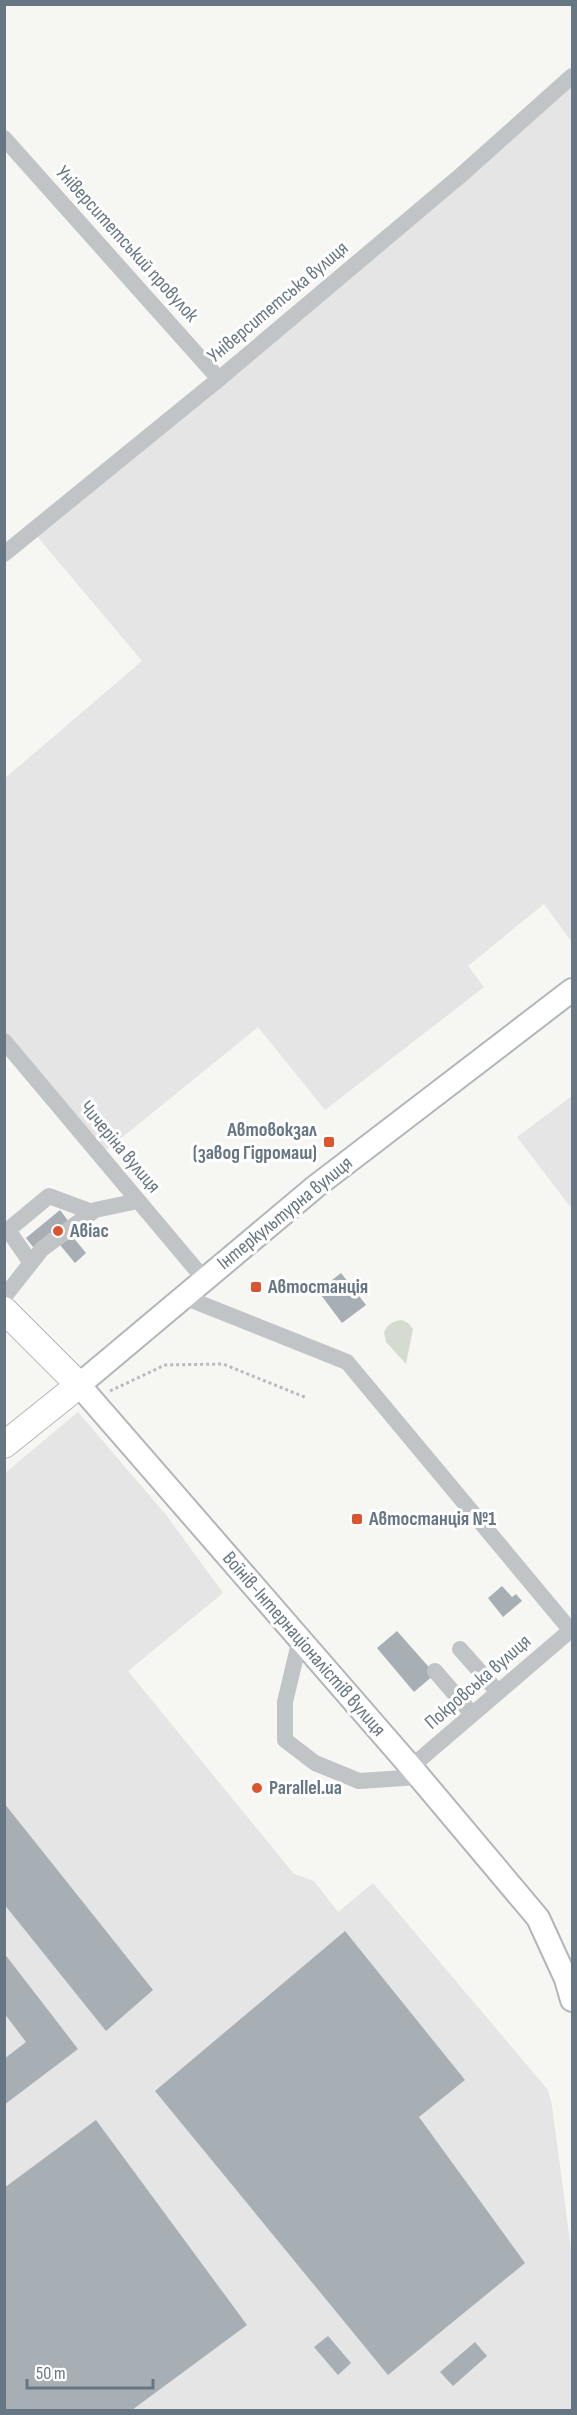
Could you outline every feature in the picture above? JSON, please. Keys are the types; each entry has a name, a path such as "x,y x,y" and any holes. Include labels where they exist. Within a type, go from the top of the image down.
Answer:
{"highway":[{"name":"Воїнів-Інтернаціоналістів вулиця","path":"4,1310 86,1392"},
{"name":"Інтеркультурна вулиця","path":"4,1445 86,1392"}],"main road":[{"name":"Інтеркультурна вулиця","path":"86,1392 204,1279 315,1187 573,990"},
{"name":"Воїнів-Інтернаціоналістів вулиця","path":"86,1392 415,1772 538,1918 566,1979 573,2000"}],"street":[{"name":"Університетська вулиця","path":"4,554 219,379 460,176 573,76"},
{"name":"Університетський провулок","path":"4,138 219,379"},
{"name":"Чичеріна вулиця","path":"4,1041 204,1279"},
{"path":"31,1263 6,1229 49,1196 92,1212"},
{"path":"4,1297 42,1249 92,1212 138,1201"},
{"path":"184,1297 347,1362 572,1630"},
{"name":"Покровська вулиця","path":"415,1772 472,1714 572,1630"},
{"path":"300,1640 285,1702 285,1740 315,1763 358,1781 415,1772"},
{"path":"460,1649 498,1692"},
{"path":"435,1671 472,1714"}],"path":[{"path":"86,1392 165,1365 223,1364 307,1398"}],"shaded area":[{"path":"572,86 572,942 544,904 468,966 484,987 325,1110 258,1027 103,1153 5,1035 4,779 142,661 36,535"},
{"path":"572,1096 572,1209 517,1137"},
{"path":"402,1320 413,1329 406,1364 386,1342 384,1332 391,1323"},
{"path":"78,1412 167,1516 223,1593 128,1671 294,1874 314,1881 338,1912 373,1883 548,2090 572,2257 572,2410 5,2410 5,1473"}],"building":[{"path":"60,1210 69,1222 64,1226 86,1253 75,1263 50,1233 33,1247 26,1238"},
{"path":"341,1273 366,1305 342,1323 318,1291"},
{"path":"502,1586 512,1597 516,1594 522,1601 503,1617 488,1598"},
{"path":"397,1631 435,1674 414,1692 377,1648"},
{"path":"4,1803 153,1990 106,2031 4,1904"},
{"path":"345,1931 465,2080 419,2117 525,2263 388,2375 155,2091"},
{"path":"4,1953 78,2049 4,2105 4,2059 26,2042 4,2013"},
{"path":"96,2120 247,2325 132,2410 4,2410 4,2188"},
{"path":"328,2336 351,2363 338,2375 314,2347"},
{"path":"475,2342 487,2356 453,2386 440,2372"}],"place":[{"name":"Автовокзал (завод Гідромаш)","path":"329,1142"},
{"name":"Авіас","path":"58,1231"},
{"name":"Автостанція","path":"256,1287"},
{"name":"Автостанція №1","path":"357,1519"},
{"name":"Parallel.ua","path":"257,1788"}]}
